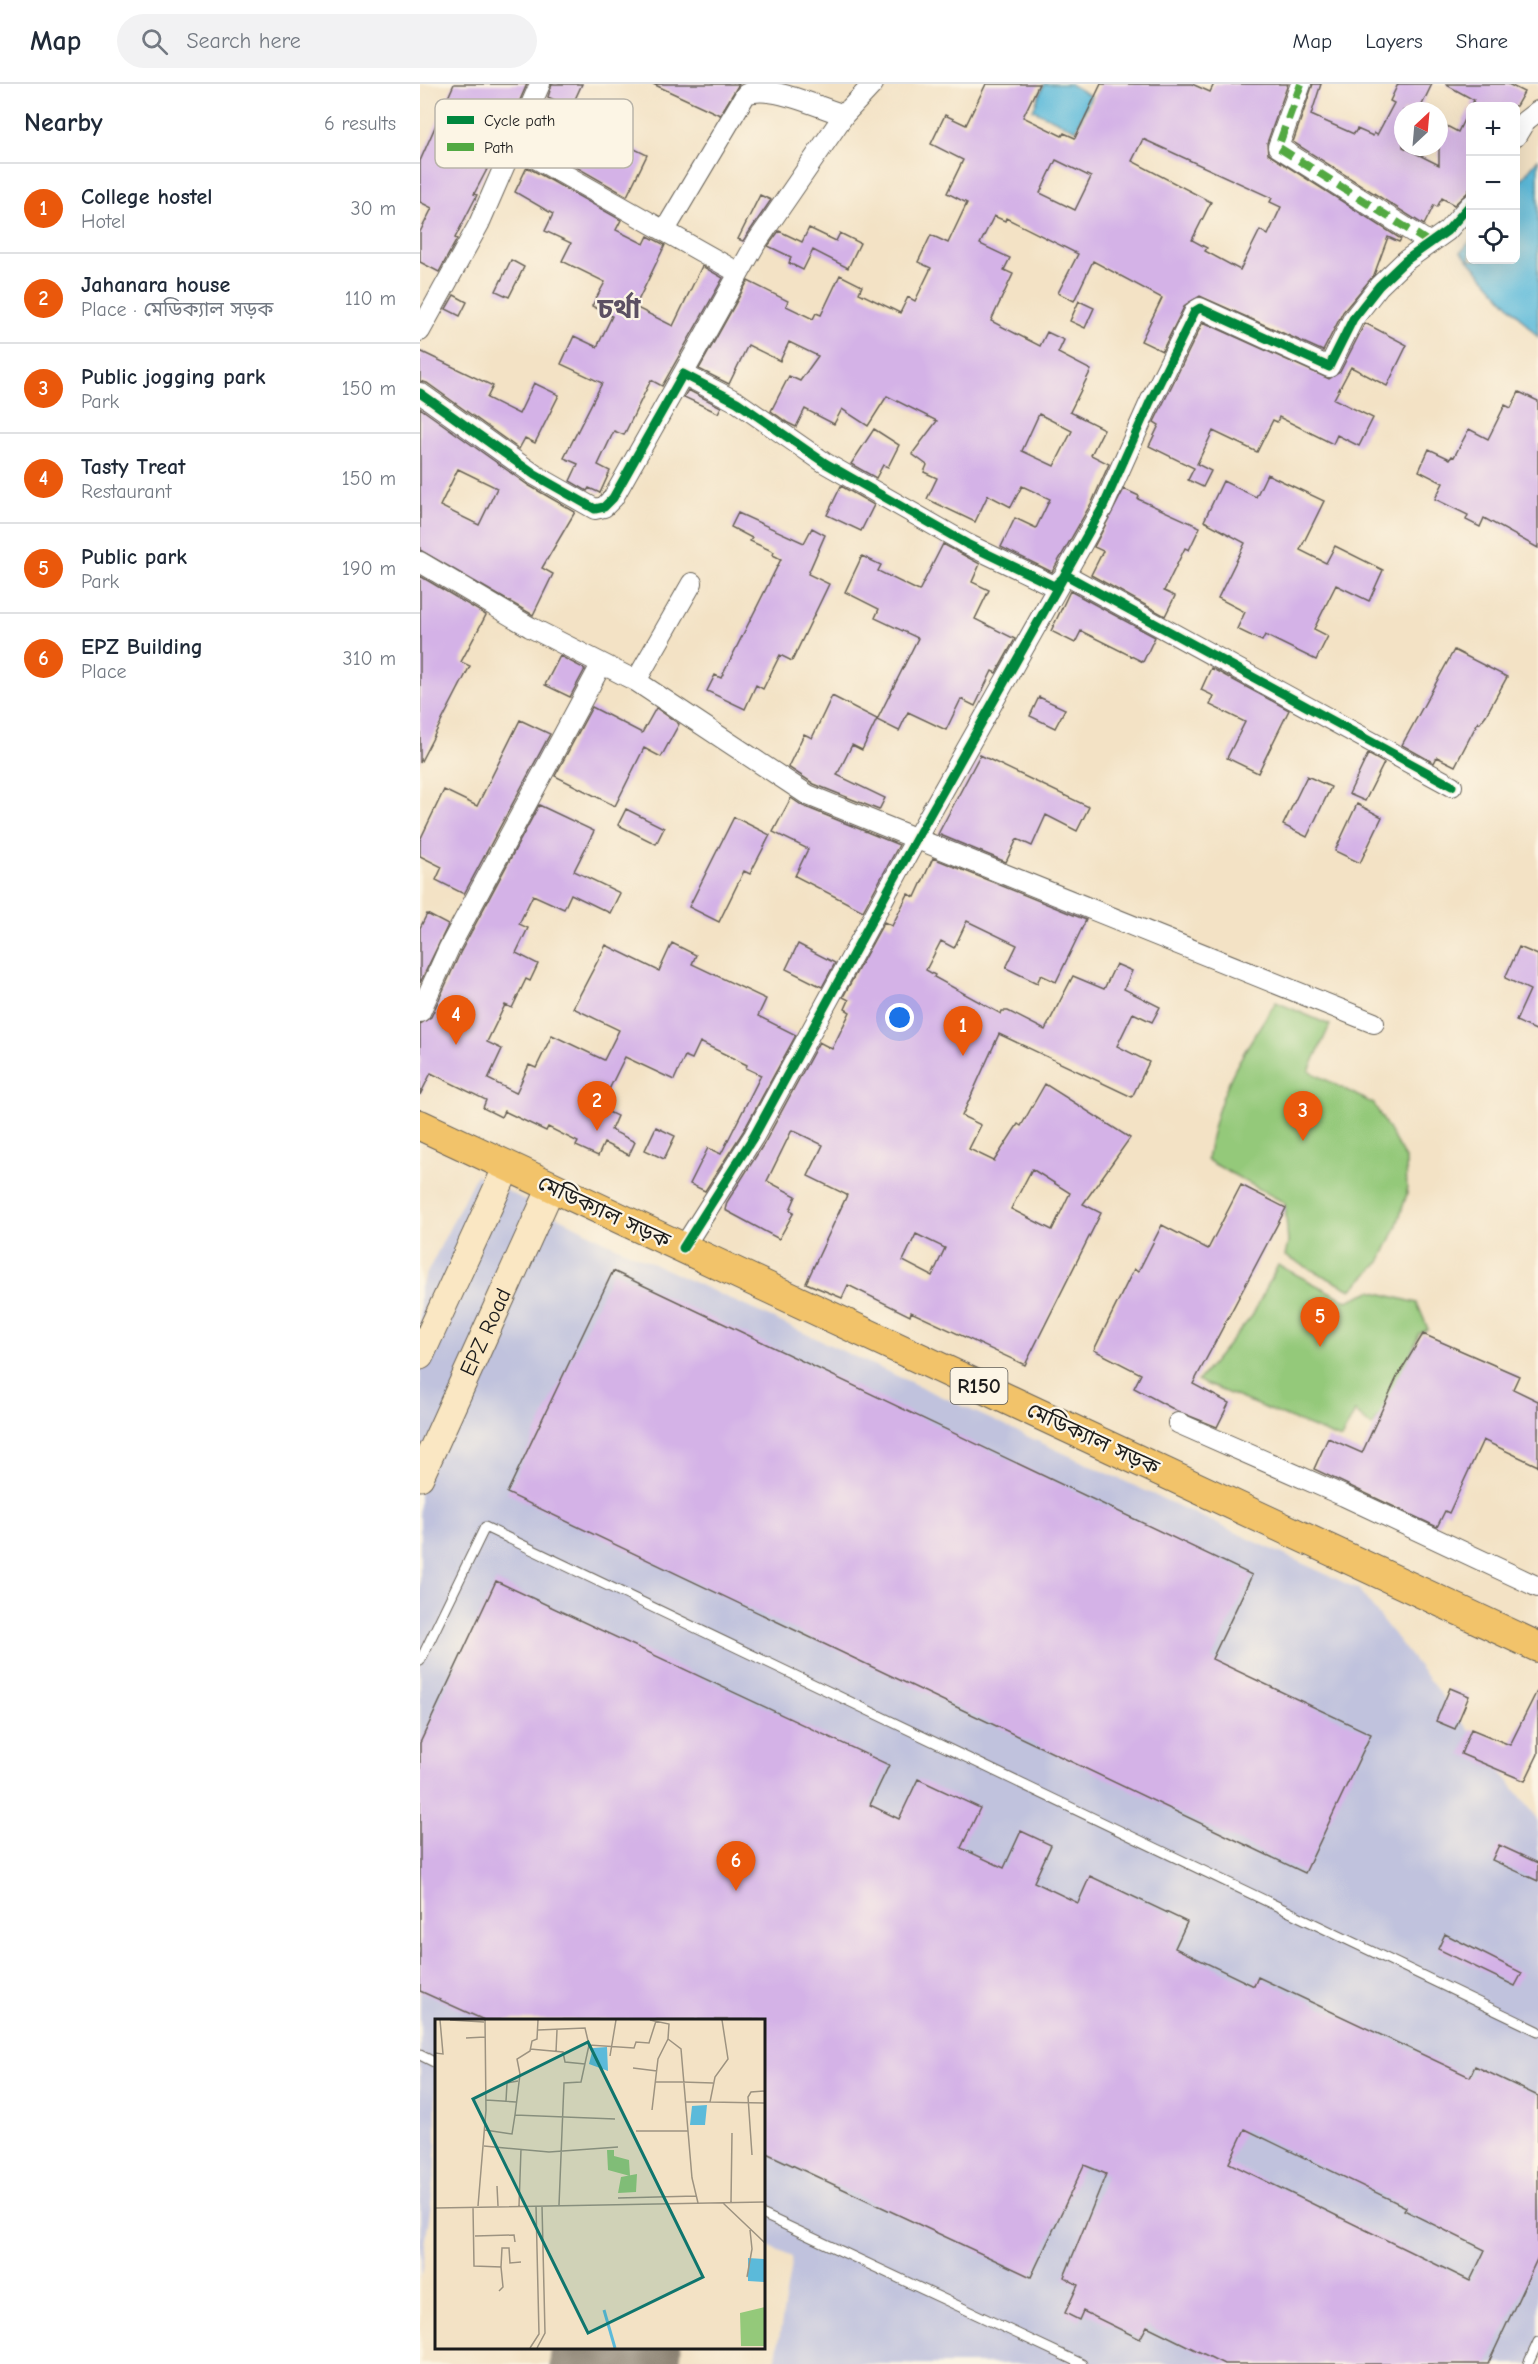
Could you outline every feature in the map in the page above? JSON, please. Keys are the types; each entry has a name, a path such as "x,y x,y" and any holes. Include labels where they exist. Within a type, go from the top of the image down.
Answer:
{"main road":[{"name":"মেডিক্যাল সড়ক","path":"420,1125 1538,1647"},
{"path":"420,1356 507,1167"},
{"name":"EPZ Road","path":"420,1477 551,1188"}],"street":[{"path":"534,99 540,84"},
{"path":"420,393 535,475 595,509 604,507 612,498 756,243 844,115 873,84"},
{"path":"1301,84 1278,147 1430,243"},
{"path":"666,230 746,94 758,89 773,92 844,115"},
{"path":"1520,129 1537,106"},
{"path":"420,331 479,224 504,168"},
{"path":"554,168 739,273"},
{"path":"683,1248 754,1136 916,839 1066,575 1104,505 1150,402 1197,309 1329,367 1353,320 1379,286 1405,261 1447,231 1466,210"},
{"path":"683,374 737,402 825,463 967,544 1054,586 1066,575"},
{"path":"420,562 530,627 636,681 808,795 1374,1023"},
{"path":"1066,575 1452,786"},
{"path":"636,681 692,583"},
{"path":"420,1012 449,948 601,665"},
{"path":"1178,1424 1333,1492 1538,1587"}],"lane":[{"path":"420,1661 485,1527 1538,2031"},
{"path":"420,2055 435,2062"},
{"path":"765,2216 1082,2364"},
{"path":"1528,2364 1538,2342"}],"shaded area":[{"path":"476,1175 609,1243 1358,1589 1538,1819 1538,2364 775,2364 792,2257 765,2244 765,2019 435,2019 435,2175 420,2281 420,1287"}],"green space":[{"path":"1276,1002 1330,1025 1309,1071 1374,1104 1406,1160 1407,1194 1396,1228 1380,1262 1351,1290 1285,1256 1288,1243 1285,1203 1207,1160 1216,1115 1231,1077"},
{"path":"1278,1265 1347,1301 1371,1291 1417,1303 1428,1329 1419,1334 1392,1398 1372,1427 1355,1412 1341,1439 1198,1381 1252,1316"}],"water":[{"path":"1044,84 1070,84 1091,96 1076,130 1033,110"},
{"path":"1538,159 1538,337 1472,264 1520,264 1520,181"},
{"path":"1466,246 1466,258 1461,252"}],"building":[{"path":"454,84 527,84 520,99 447,99"},
{"path":"552,84 582,84 575,99 548,97"},
{"path":"653,84 739,84 720,115"},
{"path":"986,84 1039,84 1023,117 1062,136 1064,133 1075,138 1101,84 1192,84 1210,92 1214,84 1288,84 1267,143 1268,154 1401,239 1399,242 1388,237 1374,275 1343,312 1323,351 1200,296 1185,305 1162,351 1141,341 1162,298 1093,261 1074,301 1058,293 1078,254 1006,218 1005,221 994,216 980,244 1010,258 1004,270 1013,274 991,321 1040,346 1047,332 1064,340 1058,353 1091,370 1070,412 1104,429 1091,455 1109,464 1093,500 1052,572 1001,547 1015,518 1036,528 1050,499 1022,486 1011,507 988,495 975,522 927,499 937,478 924,472 927,465 912,454 937,421 887,396 868,426 842,409 834,424 805,409 796,427 788,423 771,411 789,376 800,381 818,356 789,342 780,361 748,345 729,384 699,369 748,281 788,301 786,306 813,319 816,313 821,315 840,275 862,286 859,293 900,313 908,297 915,301 931,268 918,262 931,235 948,243 967,203 947,193 963,160 931,144 945,115 966,125","holes":["1143,139 1272,198 1270,202 1281,207 1268,235 1260,230 1240,270 1205,251 1207,248 1192,240 1211,202 1132,161","1056,160 1091,177 1075,210 1040,193","1039,414 1072,431 1054,466 1022,451"]},
{"path":"1313,84 1321,84 1311,115 1354,134 1357,129 1373,136 1374,133 1377,135 1394,103 1394,156 1421,156 1439,165 1439,156 1448,156 1448,127 1458,132 1466,115 1466,194 1454,205 1442,198 1437,207 1434,205 1424,225 1293,142"},
{"path":"1398,84 1432,84 1423,102 1394,103 1390,101"},
{"path":"1445,84 1508,84 1524,92 1518,102 1473,102 1474,100"},
{"path":"435,127 435,168 488,168 474,194 477,195 455,238 457,239 439,272 420,262 420,232 432,208 420,202 420,161"},
{"path":"633,148 647,155 627,196 578,168 633,168"},
{"path":"527,168 529,168 621,220 616,230 644,244 648,236 665,245 635,307 673,326 702,266 723,278 662,386 651,380 624,435 614,431 598,465 610,471 600,493 589,488 587,491 570,481 578,464 564,458 602,383 561,364 574,336 597,347 612,316 592,306 605,282 562,261 571,243 545,231 553,214 515,192"},
{"path":"760,195 771,200 743,241 738,239"},
{"path":"809,228 836,241 840,233 860,243 848,268 813,250 803,270 789,263 791,257 768,246 779,231 802,242"},
{"path":"511,260 524,267 509,297 496,291"},
{"path":"454,295 467,302 460,316 446,309"},
{"path":"1079,301 1094,308 1085,328 1070,321"},
{"path":"1203,322 1329,379 1340,372 1365,323 1407,345 1387,386 1351,367 1334,399 1373,418 1359,446 1337,435 1333,444 1279,417 1277,422 1273,420 1257,452 1213,431 1197,464 1211,471 1203,487 1188,480 1194,468 1149,446 1159,425 1154,422"},
{"path":"420,351 493,386 487,398 519,414 534,383 559,395 535,443 525,438 519,449 427,383 420,381"},
{"path":"688,390 721,407 718,413 684,397"},
{"path":"1519,392 1538,401 1538,548 1484,518 1480,527 1466,520 1468,515 1435,499 1443,483 1419,471 1429,449 1450,459 1454,457 1469,429 1488,439 1505,405 1511,408"},
{"path":"420,408 528,485 575,512 542,568 553,574 533,615 420,550","holes":["458,469 497,488 479,525 440,506"]},
{"path":"874,429 899,445 888,467 883,465 876,478 851,464"},
{"path":"1267,474 1324,501 1300,550 1326,563 1335,546 1383,570 1369,601 1336,585 1314,629 1328,636 1316,660 1265,635 1262,641 1237,629 1245,612 1218,598 1245,543 1204,521 1223,481 1256,497"},
{"path":"841,486 874,505 861,531 827,515"},
{"path":"1124,489 1139,496 1138,499 1200,527 1189,550 1185,548 1164,591 1175,596 1165,616 1091,575 1103,551 1094,547"},
{"path":"738,513 804,543 812,528 825,535 808,574 829,584 792,661 780,655 763,689 756,685 745,709 707,691 715,675 721,678 781,559 773,555 774,552 750,541 752,538 731,527"},
{"path":"943,544 980,564 972,582 989,590 975,619 1015,639 996,673 992,671 975,706 961,699 946,730 908,712 899,731 877,720 918,638 875,618 879,609 845,592 862,556 881,565 878,571 919,591"},
{"path":"420,576 486,615 461,662 470,666 420,763"},
{"path":"1070,591 1155,637 1143,662 1081,631 1075,643 1051,631"},
{"path":"1454,650 1507,677 1486,715 1480,723 1478,722 1455,766 1437,757 1434,763 1402,745"},
{"path":"560,656 585,669 570,697 545,685"},
{"path":"1211,668 1289,710 1258,773 1227,758 1245,722 1210,705 1214,696 1201,690"},
{"path":"832,696 877,719 862,750 852,745 837,775 885,798 879,810 814,784 788,767 804,734 812,738"},
{"path":"1039,697 1065,709 1055,728 1030,716"},
{"path":"592,707 642,733 656,708 679,724 661,757 644,748 615,806 555,776"},
{"path":"520,720 550,734 464,894 436,880 442,867 420,856 420,840 444,790 477,806"},
{"path":"1368,754 1384,763 1365,801 1349,794"},
{"path":"980,755 1089,807 1077,831 1046,815 1032,846 1017,839 1006,862 938,834"},
{"path":"1307,776 1331,787 1307,837 1283,825"},
{"path":"791,798 803,806 899,845 863,911 795,876 808,849 773,832"},
{"path":"1357,804 1382,817 1360,863 1335,851"},
{"path":"539,805 594,831 574,871 620,893 610,913 571,894 564,909 533,895 519,924 528,928 516,953 538,964 530,981 526,979 512,1008 505,1005 487,1042 502,1049 488,1079 516,1093 529,1065 536,1068 552,1035 604,1060 619,1030 573,1008 606,945 659,971 672,943 696,955 692,964 766,999 758,1016 796,1035 744,1130 705,1191 690,1184 708,1148 721,1154 761,1075 746,1068 747,1065 700,1042 692,1059 685,1056 674,1080 625,1057 600,1108 617,1116 611,1130 635,1142 629,1155 604,1143 598,1156 576,1146 578,1142 548,1127 546,1131 504,1111 501,1117 483,1108 486,1100 431,1073 420,1095 420,1024 431,1017 460,953"},
{"path":"626,809 664,828 656,844 618,825"},
{"path":"734,817 770,835 750,874 744,871 719,922 689,907"},
{"path":"933,858 1086,920 1056,982 1041,975 1037,983 1006,968 1017,945 967,921 954,948 941,941 926,970 935,975 934,977 1001,1014 1002,1011 1008,1011 1045,1030 1073,976 1104,989 1116,964 1132,971 1124,989 1160,1007 1152,1022 1133,1013 1117,1046 1149,1062 1132,1097 999,1034 962,1116 981,1125 969,1149 994,1161 1018,1124 1021,1126 1045,1084 1130,1138 1083,1204 1101,1213 1025,1365 911,1312 910,1316 848,1285 842,1298 806,1283 847,1195 808,1176 823,1145 792,1130 767,1181 796,1196 790,1210 794,1212 779,1239 725,1210 727,1202 765,1142 819,1042 832,1049 850,1012 845,1009 849,1000 843,997 884,922 892,926 908,894 915,897","holes":["1032,1169 1070,1193 1052,1230 1011,1209","916,1234 945,1248 932,1276 903,1261"]},
{"path":"427,914 448,925 420,983 420,928"},
{"path":"798,944 835,963 822,987 786,969"},
{"path":"1519,947 1538,955 1538,1031 1516,1021 1530,990 1505,978"},
{"path":"656,1127 675,1136 664,1159 645,1150"},
{"path":"1241,1185 1286,1208 1193,1384 1229,1403 1217,1427 1177,1411 1134,1388 1141,1374 1094,1350 1134,1269 1138,1272 1162,1225 1208,1249"},
{"path":"613,1271 1252,1575 1212,1659 1371,1734 1305,1873 507,1493"},
{"path":"1423,1334 1519,1376 1513,1389 1538,1401 1538,1466 1483,1440 1449,1513 1445,1511 1437,1527 1314,1469 1328,1438 1362,1453 1397,1377"},
{"path":"496,1581 889,1765 870,1805 899,1819 918,1779 980,1808 961,1848 1004,1868 1021,1831 1051,1845 1034,1882 1078,1903 1090,1876 1187,1922 1175,1948 1254,1986 1258,1977 1470,2077 1475,2066 1538,2096 1538,2257 1488,2364 1224,2364 1147,2326 1140,2339 1083,2311 1079,2320 1065,2313 1078,2285 1064,2277 1106,2174 1084,2165 1031,2277 765,2152 765,2019 482,2019 420,1991 420,1743","holes":["1245,2129 1406,2207 1404,2210 1485,2250 1470,2281 1229,2163"]},
{"path":"1450,1688 1469,1696 1455,1729 1436,1721"},
{"path":"1538,1689 1538,1754 1525,1781 1461,1754 1471,1729 1510,1745"},
{"path":"1499,1845 1538,1863 1538,1881 1492,1860"},
{"path":"1445,1934 1522,1973 1515,1986 1438,1949"}],"runway":[{"path":"614,2364 617,2349"}],"marked path":[{"path":"1301,84 1278,147 1430,243"}],"cycle path":[{"path":"683,1248 754,1136 916,839 1104,505 1150,402 1195,311 1200,308 1329,367 1353,319 1379,286 1405,261 1447,231 1466,210"},
{"path":"420,393 535,475 595,509 604,507 613,498 683,374 737,402 825,463 967,544 1054,586 1066,575 1452,786"}],"place":[{"name":"Tasty Treat","path":"456,1045"},
{"name":"College hostel","path":"963,1056"},
{"name":"Jahanara house","path":"597,1131"},
{"name":"Public jogging park","path":"1303,1141"},
{"name":"Public park","path":"1320,1347"},
{"name":"EPZ Building","path":"736,1891"}],"district":[{"name":"চর্থা","path":"619,309"}]}
